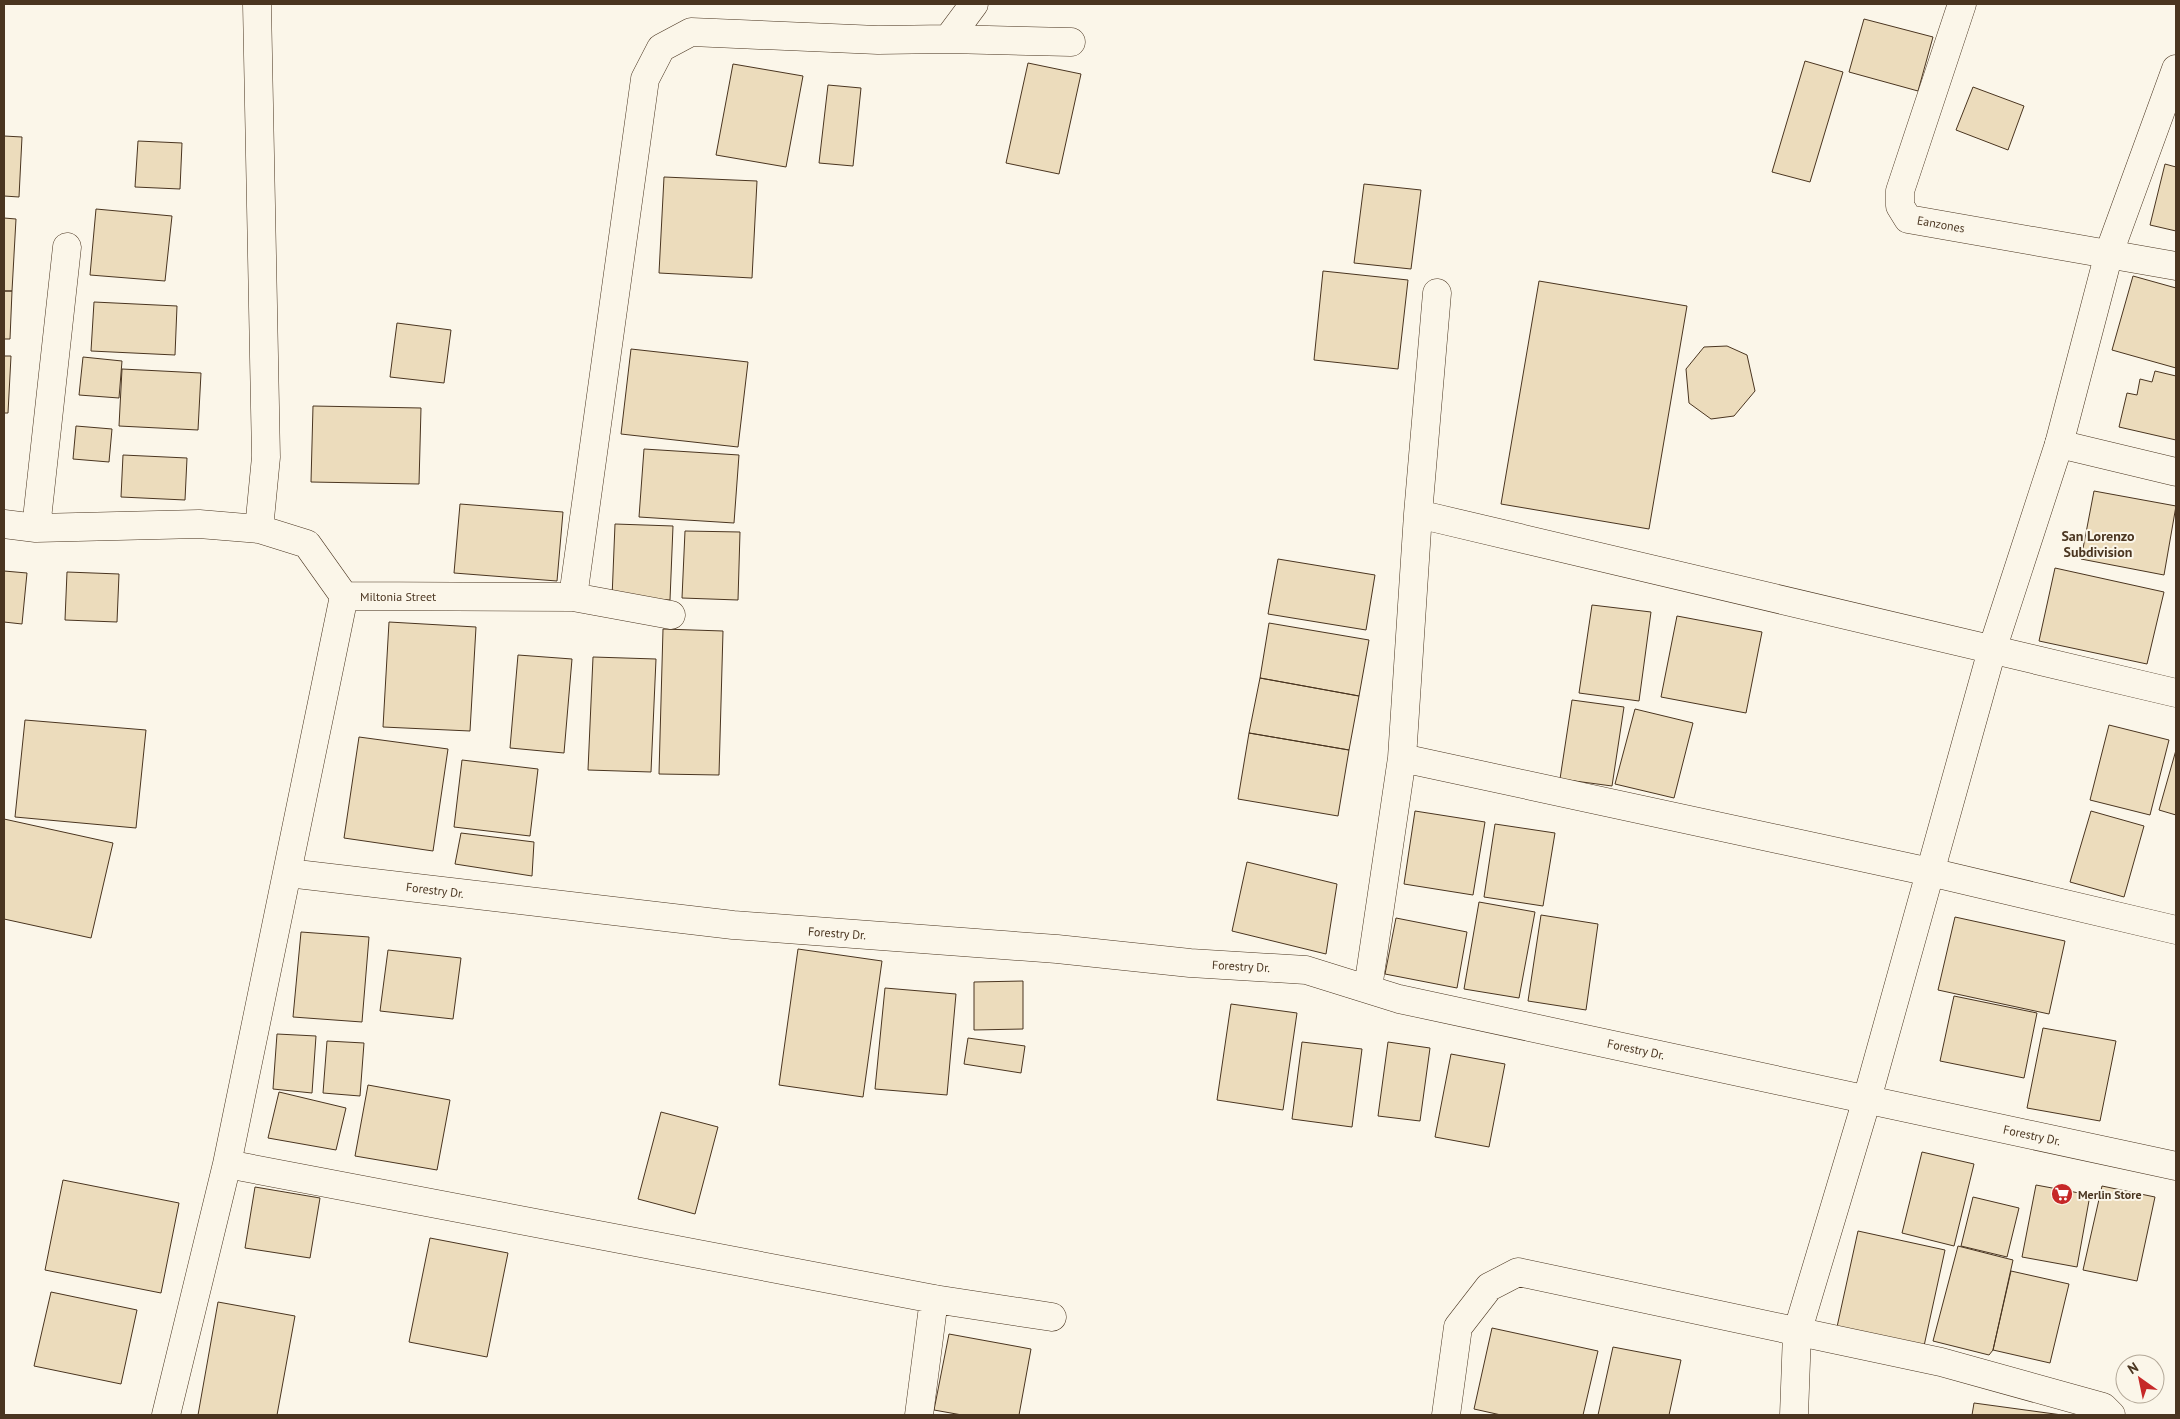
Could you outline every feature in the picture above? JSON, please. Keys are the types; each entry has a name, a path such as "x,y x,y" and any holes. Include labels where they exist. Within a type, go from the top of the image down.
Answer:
{"street":[{"path":"256,4 266,457 259,529"},
{"path":"948,38 974,4"},
{"name":"Eanzones","path":"1962,4 1900,191 1900,206 1908,219 2176,266"},
{"path":"573,597 645,79 661,48 692,32 878,40 948,38 1071,42"},
{"path":"1794,1415 1797,1333 1867,1099 1992,650 2059,444 2109,253 2176,69"},
{"path":"36,528 67,247"},
{"path":"1368,988 1402,758 1418,514 1437,293"},
{"path":"2059,444 2176,472"},
{"path":"1418,514 2176,693"},
{"name":"Miltonia Street","path":"4,524 36,528 199,524 259,529 307,544 344,596 573,597 671,615"},
{"path":"166,1415 227,1164 344,596"},
{"path":"1402,758 1930,872 2176,930"},
{"name":"Forestry Dr.","path":"288,874 733,925 1057,949 1190,963 1306,970 1399,999 2176,1166"},
{"path":"227,1164 934,1299 1052,1317"},
{"path":"1446,1415 1458,1327 1489,1287 1518,1272 1797,1333 1941,1362 2103,1406 2111,1415"},
{"path":"919,1415 934,1299"}],"building":[{"path":"1864,19 1933,37 1918,91 1849,72"},
{"path":"1805,61 1843,72 1810,182 1772,172"},
{"path":"1028,63 1081,74 1059,174 1006,163"},
{"path":"733,64 803,76 786,167 716,155"},
{"path":"828,85 861,88 853,166 819,163"},
{"path":"1973,87 2024,106 2008,150 1956,130"},
{"path":"4,136 22,137 19,197 4,196"},
{"path":"138,141 182,143 180,189 135,187"},
{"path":"2165,164 2176,167 2176,231 2150,225"},
{"path":"664,177 757,181 752,278 659,273"},
{"path":"1364,184 1421,190 1411,269 1354,263"},
{"path":"96,209 172,216 165,281 90,275"},
{"path":"4,218 16,219 12,291 4,291"},
{"path":"1323,271 1408,280 1398,369 1314,360"},
{"path":"2133,276 2176,288 2176,368 2112,350"},
{"path":"1539,281 1687,306 1649,529 1501,504"},
{"path":"4,291 12,291 10,339 4,339"},
{"path":"94,302 177,306 175,355 91,351"},
{"path":"397,323 451,330 444,383 390,377"},
{"path":"1727,346 1747,355 1755,391 1734,416 1711,419 1689,403 1686,369 1704,347"},
{"path":"631,349 748,362 738,447 621,434"},
{"path":"4,356 11,356 8,413 4,413"},
{"path":"83,357 122,361 119,398 79,395"},
{"path":"122,369 201,373 198,430 119,426"},
{"path":"2155,371 2176,376 2176,440 2119,427 2127,393 2137,395 2140,379 2152,382"},
{"path":"313,406 421,408 419,484 311,482"},
{"path":"76,426 112,429 109,462 73,459"},
{"path":"644,449 739,455 734,523 639,517"},
{"path":"123,455 187,458 185,500 121,497"},
{"path":"2094,491 2176,506 2164,575 2081,559"},
{"path":"460,504 563,512 557,581 454,573"},
{"path":"615,524 673,526 670,600 612,598"},
{"path":"685,531 740,532 738,600 682,598"},
{"path":"1278,559 1375,575 1366,630 1268,614"},
{"path":"2055,568 2164,592 2147,664 2039,641"},
{"path":"4,571 27,573 22,624 4,622"},
{"path":"67,572 119,574 117,622 65,620"},
{"path":"1592,605 1651,612 1639,701 1579,693"},
{"path":"1677,616 1762,632 1746,713 1661,697"},
{"path":"389,622 476,627 470,731 383,727"},
{"path":"1269,623 1369,640 1359,696 1260,678"},
{"path":"663,629 723,631 719,775 659,774"},
{"path":"518,655 572,659 564,753 510,748"},
{"path":"593,657 656,659 651,772 588,770"},
{"path":"1260,678 1359,696 1349,750 1249,733"},
{"path":"1572,700 1624,707 1612,786 1560,779"},
{"path":"1635,709 1693,723 1674,798 1615,784"},
{"path":"25,720 146,730 136,828 15,817"},
{"path":"2109,725 2169,740 2150,815 2090,800"},
{"path":"1249,733 1349,750 1338,816 1238,799"},
{"path":"359,737 448,749 433,851 344,838"},
{"path":"2176,750 2176,815 2159,810"},
{"path":"462,760 538,769 530,836 454,827"},
{"path":"1415,811 1485,822 1473,895 1404,884"},
{"path":"2091,811 2144,826 2124,897 2070,882"},
{"path":"4,819 113,843 91,938 4,919"},
{"path":"1495,824 1555,833 1543,906 1484,897"},
{"path":"461,833 534,842 532,876 455,864"},
{"path":"1247,862 1337,884 1326,954 1232,931"},
{"path":"1479,902 1535,912 1519,998 1464,989"},
{"path":"1541,915 1598,924 1586,1010 1528,1001"},
{"path":"1955,917 2065,941 2049,1014 1938,990"},
{"path":"1396,918 1467,932 1457,988 1385,974"},
{"path":"301,932 369,937 362,1022 293,1017"},
{"path":"798,949 882,961 863,1097 779,1085"},
{"path":"388,950 461,958 453,1019 380,1011"},
{"path":"1023,981 1023,1029 974,1030 974,982"},
{"path":"885,988 956,994 947,1095 875,1089"},
{"path":"1954,996 2037,1013 2024,1078 1940,1061"},
{"path":"1231,1004 1297,1013 1283,1110 1217,1100"},
{"path":"2043,1028 2116,1041 2100,1121 2027,1108"},
{"path":"277,1034 316,1036 312,1093 273,1089"},
{"path":"968,1038 1025,1046 1021,1073 964,1064"},
{"path":"327,1041 364,1043 360,1096 323,1093"},
{"path":"1302,1042 1362,1049 1352,1127 1292,1119"},
{"path":"1388,1042 1430,1048 1420,1121 1378,1116"},
{"path":"1451,1054 1505,1064 1489,1147 1435,1137"},
{"path":"368,1085 450,1100 437,1170 355,1156"},
{"path":"279,1092 346,1108 336,1150 268,1138"},
{"path":"661,1112 718,1127 695,1214 638,1199"},
{"path":"1922,1152 1974,1164 1954,1246 1902,1233"},
{"path":"63,1180 179,1203 161,1293 45,1270"},
{"path":"2036,1185 2090,1195 2077,1267 2022,1257"},
{"path":"2102,1186 2155,1197 2137,1281 2083,1270"},
{"path":"255,1187 320,1198 310,1258 245,1248"},
{"path":"1973,1197 2019,1208 2007,1257 1961,1246"},
{"path":"1858,1231 1945,1250 1924,1346 1837,1327"},
{"path":"430,1238 508,1253 487,1357 409,1342"},
{"path":"1958,1246 2013,1260 1993,1350 1989,1355 1933,1341"},
{"path":"2011,1271 2069,1284 2050,1363 1993,1350"},
{"path":"51,1292 137,1310 121,1384 34,1366"},
{"path":"218,1302 295,1316 277,1415 198,1415"},
{"path":"1492,1328 1598,1351 1583,1415 1501,1415 1474,1409"},
{"path":"949,1334 1031,1349 1019,1415 962,1415 934,1410"},
{"path":"1613,1347 1681,1360 1669,1415 1598,1415"},
{"path":"1974,1403 2062,1415 1972,1415"}],"place":[{"name":"Merlin Store","path":"2062,1194"}],"district":[{"name":"San Lorenzo Subdivision","path":"2098,544"}]}
